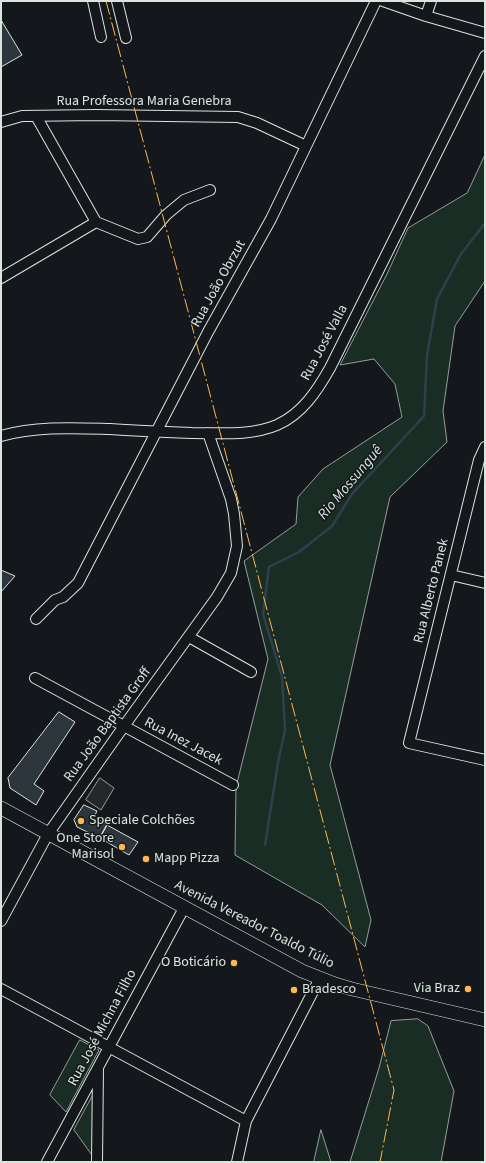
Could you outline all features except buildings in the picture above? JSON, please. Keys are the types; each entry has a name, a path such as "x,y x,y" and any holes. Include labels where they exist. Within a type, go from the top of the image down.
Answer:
{"main road":[{"name":"Avenida Vereador Toaldo Túlio","path":"1,808 285,962 320,978 352,989 485,1020"}],"street":[{"path":"93,1 100,36"},
{"path":"117,1 126,38"},
{"name":"Rua João Obrzut","path":"36,619 55,600 63,597 76,586 81,577 156,431 271,219 376,1"},
{"path":"383,1 426,16 485,33"},
{"path":"426,16 431,1"},
{"name":"Rua José Valla","path":"1,436 28,430 66,428 208,433 249,432 276,425 300,410 311,398 330,368 485,56"},
{"name":"Rua Professora Maria Genebra","path":"1,122 22,116 238,117 257,123 306,146"},
{"path":"36,116 96,222 138,239 147,237 166,215 184,200 210,190"},
{"path":"1,278 96,222"},
{"name":"Rua João Baptista Groff","path":"1,921 48,834 225,586 231,573 237,546 231,499 208,433"},
{"name":"Rua Alberto Panek","path":"485,447 480,460 409,743 485,760"},
{"path":"451,575 485,583"},
{"path":"189,637 251,672"},
{"name":"Rua Inez Jacek","path":"35,678 233,785"},
{"name":"Rua José Michna Filho","path":"47,1162 184,908"},
{"path":"237,1162 246,1120 320,978"},
{"path":"1,989 246,1120"},
{"path":"97,1162 98,1067"}],"green space":[{"path":"485,155 485,281 455,326 443,411 447,442 390,497 330,765 371,920 365,947 322,905 235,855 236,787 268,659 244,561 296,524 298,497 323,469 402,417 395,384 374,359 340,365 387,274 408,228 467,193"},
{"path":"418,1019 428,1026 454,1091 441,1162 350,1162 379,1068 391,1021"},
{"path":"80,1040 99,1050 66,1112 50,1095"},
{"path":"94,1093 94,1158 74,1130"},
{"path":"321,1130 331,1162 314,1162"}],"shaded area":[{"path":"100,778 114,788 101,810 86,800"}],"waterway":[{"name":"Rio Mossunguê","path":"265,845 278,763 285,730 282,677 263,614 269,567 299,552 332,526 352,494 424,416 427,355 437,299 461,254 485,223"}],"power":[{"path":"106,1 394,1090 380,1162"}],"place":[{"name":"Speciale Colchões","path":"81,821"},
{"name":"One Store Marisol","path":"122,847"},
{"name":"Mapp Pizza","path":"146,859"},
{"name":"O Boticário","path":"234,963"},
{"name":"Via Braz","path":"468,989"},
{"name":"Bradesco","path":"294,990"}]}
